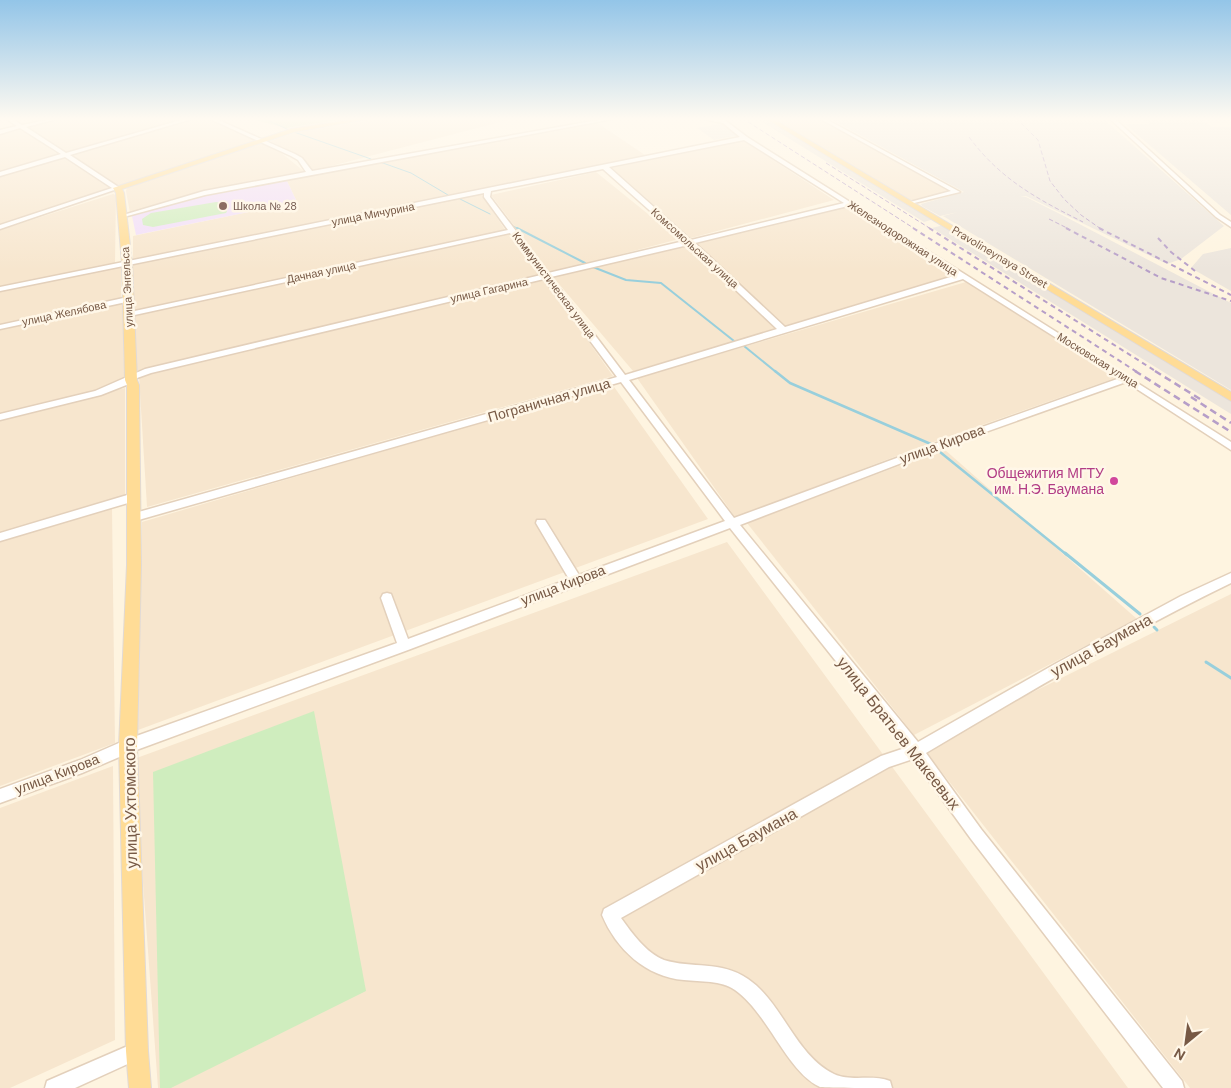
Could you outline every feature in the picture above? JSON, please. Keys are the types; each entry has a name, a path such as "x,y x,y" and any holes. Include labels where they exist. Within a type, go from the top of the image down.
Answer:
{"main road":[{"path":"117,188 175,169"},
{"name":"Pravolineynaya Street","path":"854,169 1231,397"},
{"name":"улица Энгельса","path":"117,188 120,193 128,262 131,380 133,385 135,517"},
{"name":"улица Ухтомского","path":"135,517 128,746 137,1050 140,1088"}],"street":[{"path":"0,174 18,169"},
{"path":"87,169 117,188"},
{"path":"307,169 310,173"},
{"path":"122,217 204,193 333,169"},
{"name":"улица Мичурина","path":"0,289 596,169"},
{"name":"Комсомольская улица","path":"607,169 714,264 784,331"},
{"name":"Железнодорожная улица","path":"795,169 963,276"},
{"path":"912,203 957,192 914,169"},
{"path":"1167,169 1218,216 1231,224"},
{"path":"0,227 117,188"},
{"name":"Коммунистическая улица","path":"488,191 487,197 625,378"},
{"name":"улица Гагарина","path":"0,417 98,393 148,371 687,241 849,204"},
{"name":"Дачная улица","path":"130,314 512,231"},
{"name":"Пограничная улица","path":"135,517 625,378 963,276"},
{"name":"Московская улица","path":"963,276 1231,447"},
{"name":"улица Желябова","path":"0,327 128,299"},
{"name":"улица Братьев Макеевых","path":"625,378 733,524 916,751 976,834 1174,1088"},
{"name":"улица Кирова","path":"0,796 82,766 128,746 404,646 576,580 733,524 952,440 1127,379"},
{"path":"0,537 134,497"},
{"path":"541,523 576,580"},
{"name":"улица Баумана","path":"883,1088 840,1086 829,1081 802,1058 755,996 744,986 733,979 664,968 654,964 636,948 610,915 886,761 916,751 1060,668 1188,598 1231,578"},
{"path":"387,598 404,646"},
{"path":"54,1088 137,1050"}],"shaded area":[{"path":"0,169 11,169 0,172"},
{"path":"21,169 80,169 111,189 0,225 0,175"},
{"path":"91,169 171,169 118,186"},
{"path":"185,169 301,169 305,172 206,191 130,213 127,188"},
{"path":"342,169 589,169 133,259 133,236 297,202 286,179"},
{"path":"613,169 786,169 834,200 691,238"},
{"path":"838,169 850,169 934,219 924,222"},
{"path":"857,169 909,169 951,192 913,202"},
{"path":"922,169 1160,169 1224,226 1181,259 1167,264 1026,196 1020,197 1026,197 1062,215 1231,303 1231,390 943,216 958,212 940,216 921,204 964,192"},
{"path":"1177,169 1231,169 1231,215"},
{"path":"596,172 679,239 550,273 491,195"},
{"name":"Школа № 28","path":"286,179 297,202 136,235 132,216 202,195"},
{"path":"113,194 116,195 115,264 0,287 0,230"},
{"path":"481,194 506,231 541,275 136,371 132,264"},
{"path":"848,207 956,276 777,331 633,371 553,277"},
{"path":"944,225 1231,401 1231,414 932,228"},
{"path":"1231,248 1231,291 1191,268 1203,254"},
{"path":"121,266 121,299 0,325 0,291"},
{"path":"544,279 613,376 147,507 139,376"},
{"path":"966,282 1118,377 931,443 735,517 637,378"},
{"path":"123,303 124,380 101,389 0,414 0,330"},
{"path":"612,384 708,519 138,730 142,522"},
{"path":"125,388 125,496 0,533 0,419"},
{"path":"944,449 1137,619 914,735 747,523"},
{"path":"112,507 115,743 0,786 0,541"},
{"path":"727,542 1128,1088 158,1088 134,759"},
{"path":"1231,594 1231,1088 1190,1088 922,747"},
{"path":"113,766 115,1040 10,1088 0,1088 0,808"}],"green space":[{"path":"216,202 222,203 227,211 226,213 153,227 143,225 142,219 151,213"},
{"path":"314,711 366,991 171,1088 160,1088 153,772"}],"waterway":[{"path":"399,169 411,173 448,195"},
{"path":"460,199 490,214"},
{"path":"509,224 517,228"},
{"path":"517,228 585,263"},
{"path":"593,267 626,280 661,283 734,341"},
{"path":"744,346 776,372"},
{"path":"775,371 790,383 933,445"},
{"path":"940,452 1067,555"},
{"path":"1065,553 1140,614"},
{"path":"1154,627 1157,630"},
{"path":"1206,662 1231,678"}],"railway":[{"path":"821,169 915,229"},
{"path":"835,169 931,229"},
{"path":"998,169 1020,187 1083,222"},
{"path":"1046,169 1050,181 1064,199 1081,215 1101,229"},
{"path":"1049,219 1069,229"},
{"path":"913,228 1137,372"},
{"path":"929,228 1157,372"},
{"path":"1066,228 1161,278 1231,301"},
{"path":"1099,228 1231,295"},
{"path":"1158,238 1171,252 1195,271"},
{"path":"1135,371 1231,432"},
{"path":"1155,371 1200,399"},
{"path":"1191,397 1231,423"}],"place":[{"name":"Школа № 28","path":"223,206"},
{"name":"Общежития МГТУ им. Н.Э. Баумана","path":"1114,481"}]}
